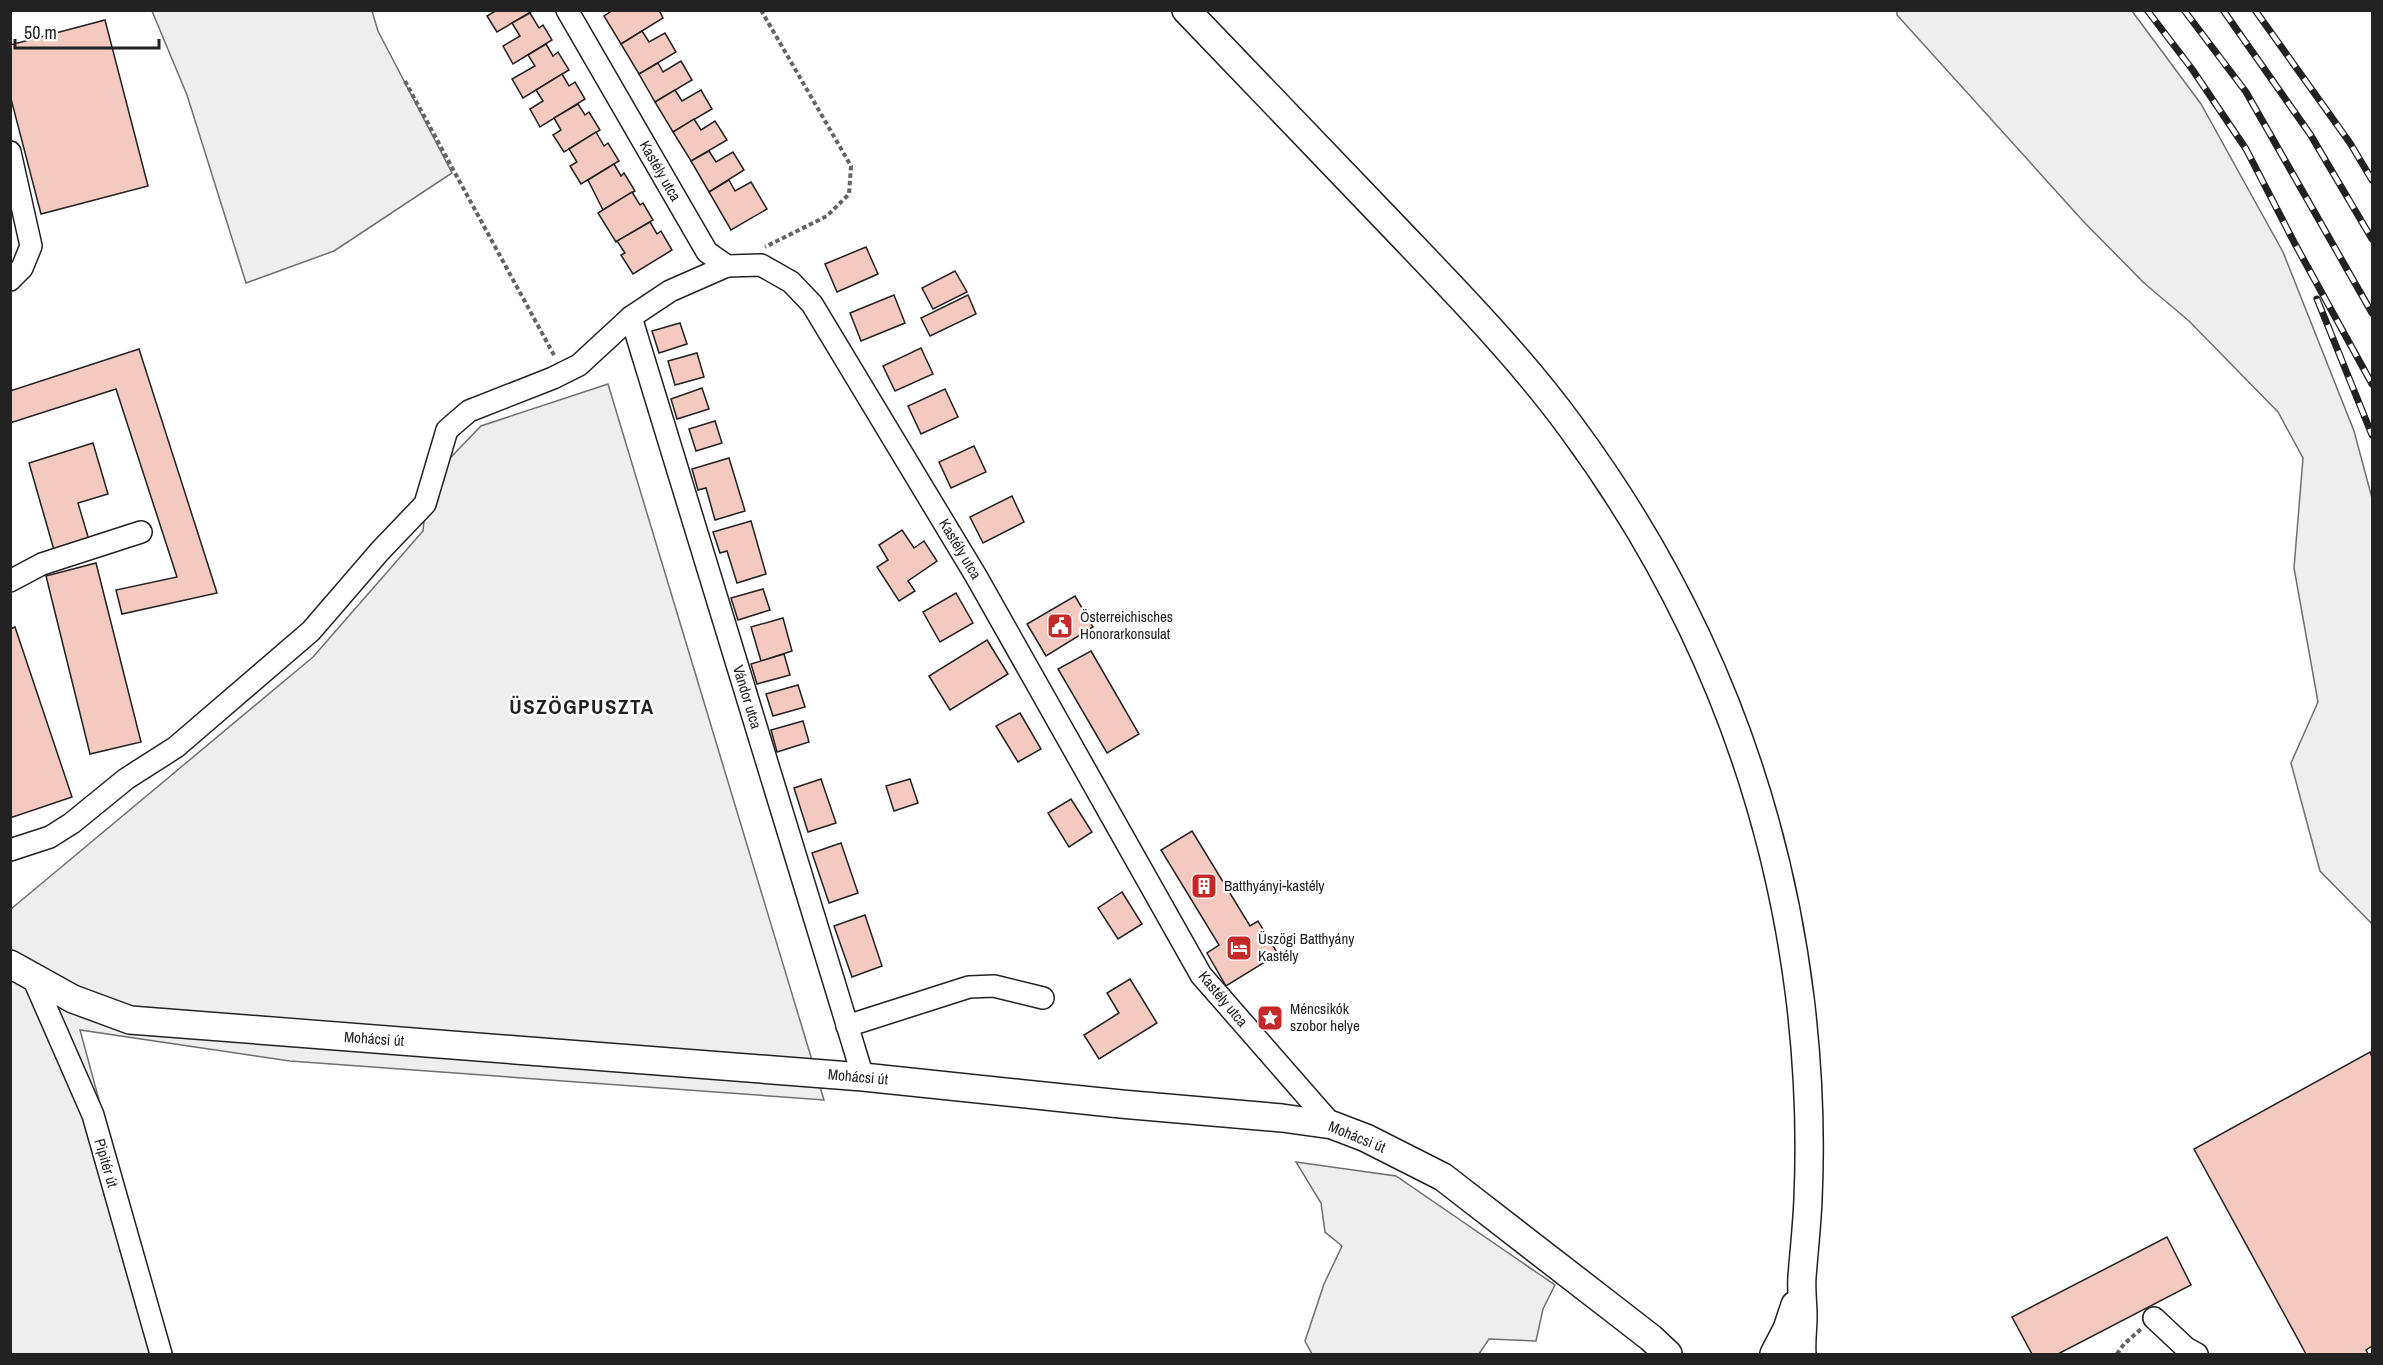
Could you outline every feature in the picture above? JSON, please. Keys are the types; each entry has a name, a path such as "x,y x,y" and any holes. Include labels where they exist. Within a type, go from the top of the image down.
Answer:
{"main road":[{"path":"1186,10 1503,342 1583,444 1627,507 1672,584 1712,669 1742,747 1761,810 1791,936 1806,1048 1809,1121 1808,1203 1802,1281 1802,1354"},
{"name":"Mohácsi út","path":"22,971 73,999 130,1020 863,1077 1282,1118 1332,1125 1366,1138 1443,1177 1660,1346 1682,1354"},
{"path":"1774,1354 1787,1329 1802,1281"}],"street":[{"name":"Kastély utca","path":"567,10 707,252 727,266 761,265 791,282 812,304 976,576 1200,975 1332,1125"},
{"path":"10,152 31,246 22,268 10,280"},
{"path":"10,850 50,837 72,823 126,779 176,747 311,631 380,551 425,504 447,430 470,411 579,365 631,317 670,291 727,266"},
{"name":"Vándor utca","path":"631,317 863,1077"},
{"path":"10,581 42,564 141,532"},
{"name":"Pipitér út","path":"22,971 93,1115 161,1354"},
{"path":"847,1026 969,987 994,986 1043,998"},
{"path":"2154,1318 2186,1348 2197,1354"}],"path":[{"path":"727,266 827,216 849,194 851,166 761,10"},
{"path":"405,81 564,373"},
{"path":"2117,1354 2129,1338 2154,1318"}],"shaded area":[{"path":"152,11 372,11 378,31 452,173 334,251 246,283 187,95"},
{"path":"1897,11 2132,11 2201,104 2283,252 2354,431 2372,498 2372,924 2320,871 2291,763 2318,702 2294,568 2303,458 2278,412 2189,321 2144,283 2083,221 1897,15"},
{"path":"608,384 824,1100 290,1061 80,1030 168,1354 11,1354 11,909 313,657 423,531 428,481 481,426"},
{"path":"1296,1162 1396,1176 1555,1285 1543,1309 1536,1341 1489,1339 1479,1354 1312,1354 1305,1341 1324,1284 1342,1246 1325,1232 1321,1203"}],"building":[{"path":"497,10 534,10 497,32 487,16"},
{"path":"613,10 659,10 663,18 621,44 604,16"},
{"path":"530,13 539,28 543,25 552,40 513,64 503,46 520,36 512,23"},
{"path":"105,20 148,186 41,214 10,95 10,45"},
{"path":"642,31 649,42 665,33 676,52 639,74 621,44"},
{"path":"546,44 553,56 558,52 569,70 523,98 512,79 535,66 528,55"},
{"path":"681,61 692,80 655,102 639,74 658,63 663,72"},
{"path":"562,74 569,86 575,82 585,99 540,127 530,109 543,101 536,90"},
{"path":"675,90 682,101 701,90 712,109 673,132 655,102"},
{"path":"578,104 585,115 589,112 600,130 564,152 553,135 561,130 554,118"},
{"path":"694,119 701,130 715,121 727,140 691,161 673,132"},
{"path":"596,132 604,146 608,143 619,161 581,184 570,166 577,162 569,149"},
{"path":"709,151 716,162 733,152 744,170 709,192 691,161"},
{"path":"614,164 621,176 624,173 635,191 603,210 588,180"},
{"path":"729,180 735,191 751,182 767,209 731,230 709,192"},
{"path":"632,192 640,205 643,203 653,220 616,242 598,213"},
{"path":"650,222 657,234 661,231 672,250 633,274 621,255 625,253 617,241"},
{"path":"866,247 878,274 837,292 825,264"},
{"path":"955,271 967,292 933,309 922,288"},
{"path":"894,295 905,323 861,341 850,313"},
{"path":"968,295 976,314 930,336 921,318"},
{"path":"680,323 687,344 659,353 652,331"},
{"path":"921,348 933,374 895,391 883,366"},
{"path":"139,349 217,593 122,614 116,590 177,577 116,389 10,423 10,391"},
{"path":"697,353 704,377 675,385 668,361"},
{"path":"702,388 709,409 677,419 671,399"},
{"path":"945,389 958,417 921,434 908,406"},
{"path":"715,421 722,443 696,451 689,429"},
{"path":"93,443 108,494 78,503 89,540 54,550 29,463"},
{"path":"974,446 986,472 951,488 939,462"},
{"path":"729,458 745,511 715,520 706,488 698,490 692,469"},
{"path":"1012,496 1024,522 983,543 970,517"},
{"path":"751,521 766,574 737,583 727,551 720,553 713,532"},
{"path":"902,530 914,548 924,541 937,561 908,581 915,591 899,601 877,567 888,560 879,545"},
{"path":"96,563 141,742 90,754 46,576"},
{"path":"763,589 770,610 738,620 731,598"},
{"path":"956,593 973,623 940,642 923,612"},
{"name":"Österreichisches Honorarkonsulat","path":"1075,596 1093,627 1046,656 1027,624"},
{"path":"783,618 792,651 761,661 751,627"},
{"path":"15,627 72,797 10,818 10,629"},
{"path":"987,640 1008,674 950,710 929,676"},
{"path":"1091,651 1139,734 1107,753 1058,669"},
{"path":"784,654 790,675 757,684 751,664"},
{"path":"798,685 805,707 773,716 766,694"},
{"path":"1020,713 1041,749 1018,762 996,726"},
{"path":"803,721 809,742 777,752 771,730"},
{"path":"821,779 836,823 808,832 794,788"},
{"path":"910,779 918,803 894,811 886,786"},
{"path":"1071,799 1092,832 1069,847 1048,813"},
{"name":"Batthyányi-kastély","path":"1192,831 1250,926 1258,921 1278,954 1226,986 1207,953 1219,945 1161,850"},
{"path":"841,843 858,893 829,903 812,853"},
{"path":"1122,892 1142,924 1118,939 1098,908"},
{"path":"865,915 882,966 852,977 834,926"},
{"path":"1130,979 1157,1023 1099,1059 1084,1035 1119,1013 1107,993"},
{"path":"2370,1052 2372,1057 2372,1346 2366,1350 2368,1354 2306,1354 2194,1149"},
{"path":"2167,1237 2191,1285 2058,1354 2032,1354 2012,1317"}],"railway":[{"path":"2147,10 2192,69 2246,149 2372,384"},
{"path":"2184,10 2246,92 2372,313"},
{"path":"2223,10 2310,134 2372,239"},
{"path":"2255,10 2350,143 2372,180"},
{"path":"2317,299 2372,435"}],"place":[{"name":"Österreichisches Honorarkonsulat","path":"1060,626"},
{"name":"Batthyányi-kastély","path":"1204,886"},
{"name":"Üszögi Batthyány Kastély","path":"1239,948"},
{"name":"Méncsikók szobor helye","path":"1270,1018"}],"district":[{"name":"ÜSZÖGPUSZTA","path":"582,707"}]}
